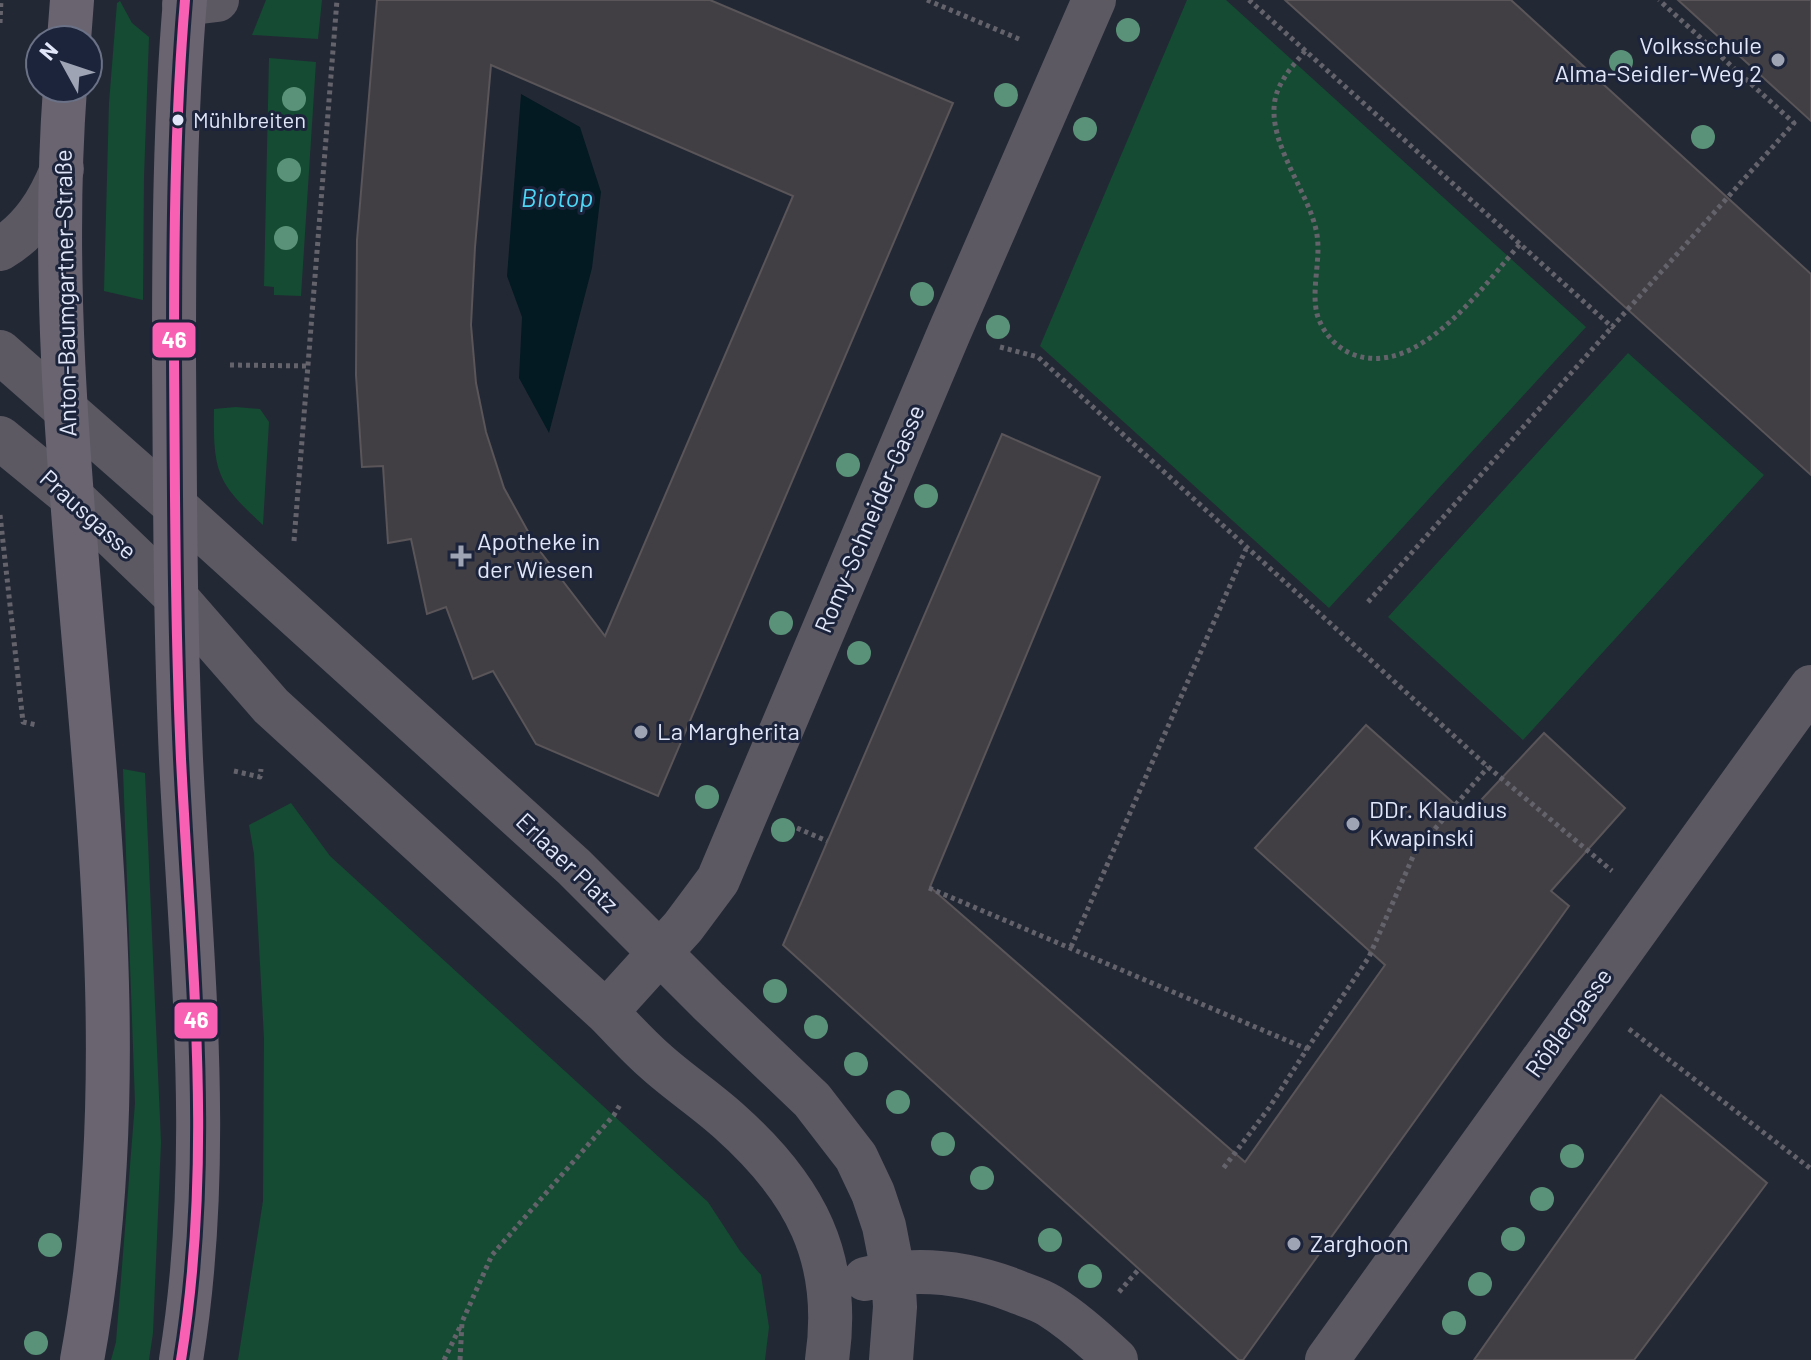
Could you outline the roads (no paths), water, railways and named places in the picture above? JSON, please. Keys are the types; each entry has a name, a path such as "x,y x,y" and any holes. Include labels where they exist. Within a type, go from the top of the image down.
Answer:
{"main road":[{"path":"70,24 72,0"},
{"path":"181,1360 193,1282 198,1210 200,1085 174,595 174,232 188,1"},
{"name":"Anton-Baumgartner-Straße","path":"64,104 61,271 72,497"},
{"path":"72,497 103,895 107,1007 102,1183 82,1360"}],"street":[{"name":"Romy-Schneider-Gasse","path":"606,1012 701,906 718,880 949,333 1094,0"},
{"path":"0,249 31,225 54,191 62,169"},
{"path":"0,352 173,504"},
{"name":"Prausgasse","path":"0,438 72,497 174,595"},
{"name":"Erlaaer Platz","path":"173,504 574,867 659,954 786,1072 836,1128 856,1157 884,1226 893,1272 895,1307 891,1360"},
{"path":"174,595 271,706 606,1012 653,1060 729,1120 764,1154 789,1185 809,1218 830,1288 827,1360"},
{"name":"Rößlergasse","path":"1327,1360 1811,687"},
{"path":"830,1288 893,1272 964,1275 1046,1303 1085,1330 1116,1360"}],"water":[{"name":"Biotop","path":"521,94 580,127 601,192 592,268 549,433 519,378 522,317 507,276"}],"place":[{"name":"Volksschule Alma-Seidler-Weg 2","path":"1778,60"},
{"name":"Mühlbreiten","path":"178,120"},
{"name":"Apotheke in der Wiesen","path":"461,556"},
{"name":"La Margherita","path":"641,732"},
{"name":"DDr. Klaudius Kwapinski","path":"1353,824"},
{"name":"Zarghoon","path":"1294,1244"}]}
